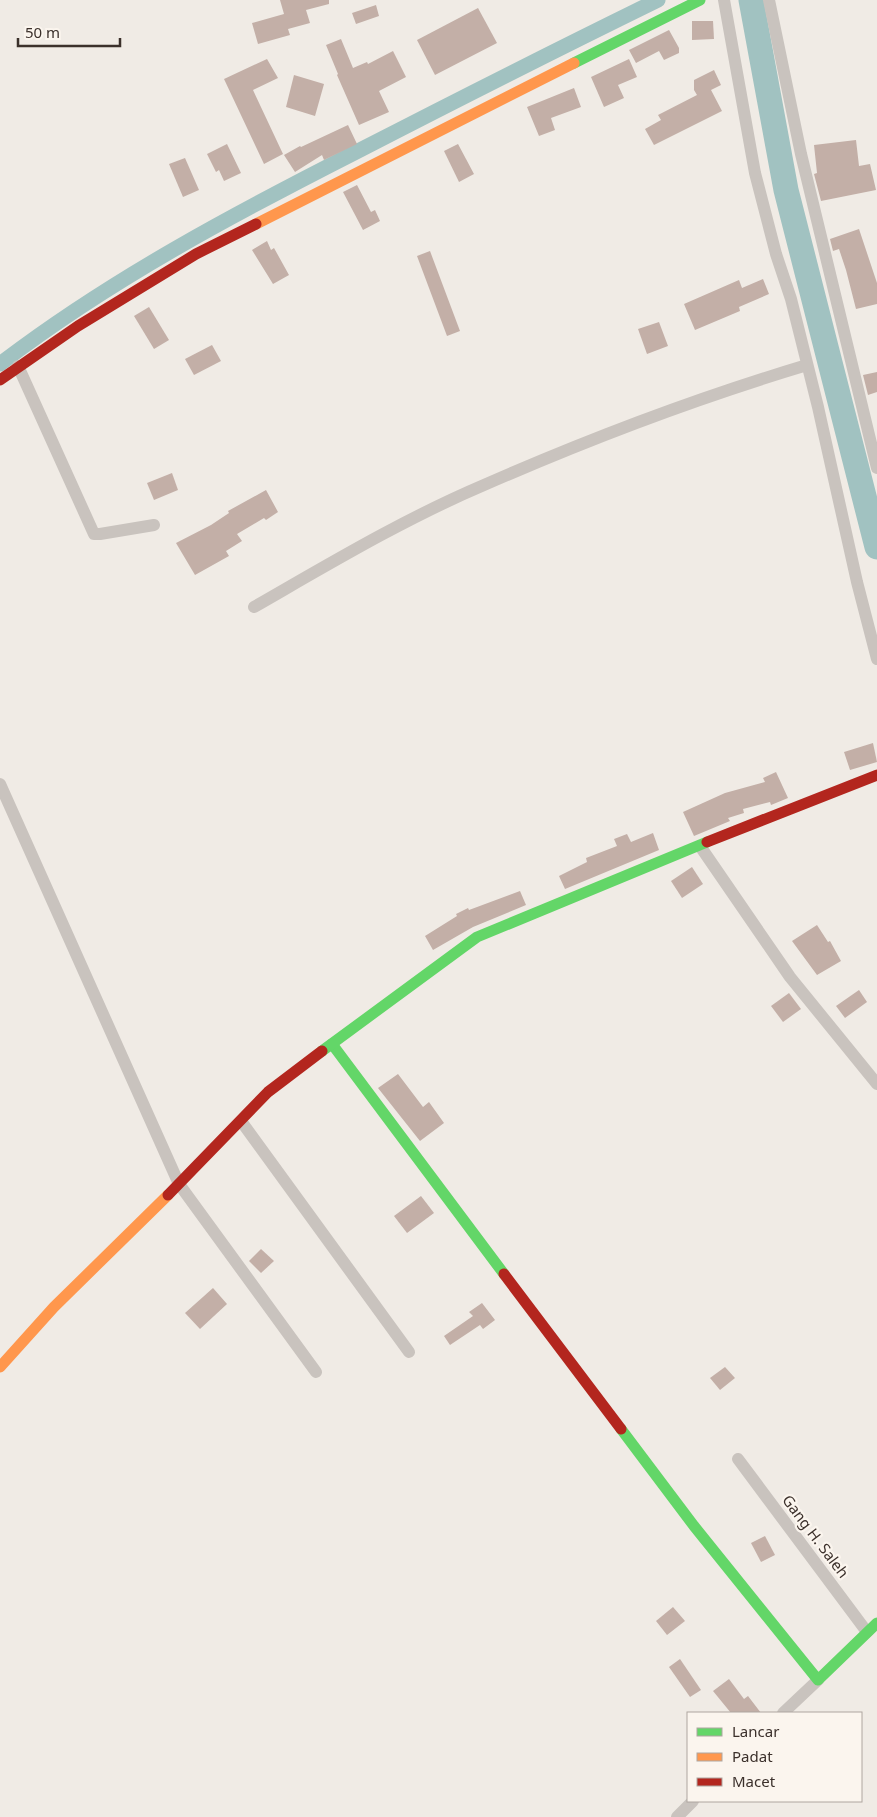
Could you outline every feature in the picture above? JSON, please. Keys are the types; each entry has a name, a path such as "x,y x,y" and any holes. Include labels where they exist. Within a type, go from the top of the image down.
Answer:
{"street":[{"path":"0,380 78,326 196,254 700,0"},
{"path":"724,0 756,173 776,254 791,299 818,407 857,582 877,659"},
{"path":"769,0 801,154 877,468"},
{"path":"254,608 374,539 483,485 728,389 807,365"},
{"path":"18,366 94,534 154,525"},
{"path":"0,1367 54,1307 179,1184 268,1092 459,949 477,937 700,846 729,832 877,775"},
{"path":"0,784 179,1184 316,1372"},
{"path":"700,846 790,977 877,1084"},
{"path":"332,1044 694,1526 818,1680"},
{"path":"241,1121 409,1352"},
{"name":"Gang H. Saleh","path":"738,1459 867,1632"},
{"path":"784,1712 877,1623"},
{"path":"677,1817 692,1802"}],"building":[{"path":"280,0 329,0 329,4 306,10 310,23 288,29 290,35 258,44 252,23 284,14"},
{"path":"376,5 379,16 356,24 352,13"},
{"path":"478,8 497,43 435,75 417,40"},
{"path":"692,21 713,21 714,39 692,40"},
{"path":"669,30 679,48 679,53 664,60 659,51 636,63 629,50"},
{"path":"341,39 353,68 367,62 368,64 393,51 406,77 379,91 389,112 359,125 326,45"},
{"path":"267,59 278,78 253,90 283,154 264,164 224,79"},
{"path":"629,59 637,77 618,85 624,98 604,107 591,77"},
{"path":"714,70 721,85 711,90 722,111 654,145 645,129 661,120 658,115 697,95 694,90 694,80"},
{"path":"294,75 324,84 315,116 286,107"},
{"path":"574,88 581,107 551,118 555,130 539,136 527,107"},
{"path":"348,125 357,144 324,160 322,155 295,172 284,155"},
{"path":"856,140 859,166 870,164 876,190 821,201 814,174 817,173 814,145"},
{"path":"227,144 241,173 224,181 219,170 216,172 207,154"},
{"path":"458,144 474,174 459,182 444,151"},
{"path":"185,158 199,190 183,197 169,164"},
{"path":"357,185 371,212 375,210 380,221 363,230 343,192"},
{"path":"859,229 877,283 877,304 856,309 839,249 833,251 830,239"},
{"path":"267,241 271,250 274,248 289,275 273,284 252,250"},
{"path":"430,251 460,331 447,336 417,256"},
{"path":"763,279 769,294 739,307 740,311 695,330 684,304 739,280 742,288"},
{"path":"149,307 169,340 154,349 134,316"},
{"path":"659,322 668,346 647,354 638,329"},
{"path":"212,345 221,361 194,375 185,359"},
{"path":"877,372 877,392 868,395 863,375"},
{"path":"172,473 178,490 154,500 147,483"},
{"path":"266,490 278,512 237,534 242,541 226,551 229,556 195,575 176,543 211,525 229,513 228,511"},
{"path":"873,743 877,762 850,770 844,752"},
{"path":"776,772 788,798 771,805 770,802 743,809 744,813 728,818 730,821 694,836 683,812 725,793 765,782 763,778"},
{"path":"653,833 659,850 565,889 559,876 587,862 586,858 617,846 614,839 627,834 631,842"},
{"path":"692,867 703,884 682,898 671,881"},
{"path":"520,891 526,905 473,927 433,950 425,936 457,916 456,914 468,908 469,910"},
{"path":"817,925 828,942 830,941 841,961 817,975 792,941"},
{"path":"859,990 867,1002 845,1018 836,1006"},
{"path":"789,993 801,1009 783,1022 771,1006"},
{"path":"398,1074 423,1107 429,1102 444,1123 420,1141 378,1088"},
{"path":"421,1196 434,1213 407,1233 394,1216"},
{"path":"261,1249 274,1261 261,1273 249,1261"},
{"path":"213,1288 227,1304 200,1329 185,1313"},
{"path":"482,1303 495,1320 483,1329 480,1325 450,1345 444,1336 473,1316 469,1312"},
{"path":"725,1367 735,1378 720,1390 710,1378"},
{"path":"765,1536 775,1555 761,1562 751,1543"},
{"path":"673,1607 685,1621 667,1635 656,1621"},
{"path":"680,1659 701,1690 690,1697 669,1667"},
{"path":"729,1679 744,1699 748,1696 760,1712 730,1712 713,1691"}],"waterway":[{"path":"0,364 86,304 221,223 434,112 658,0"},
{"path":"751,0 786,190 877,547"}],"traffic: fast":[{"path":"574,63 700,0"},
{"path":"322,1051 477,937 707,842"},
{"path":"332,1044 504,1274"},
{"path":"621,1429 694,1526 818,1680 877,1623"}],"traffic: slow":[{"path":"256,224 574,63"},
{"path":"0,1367 54,1307 168,1195"}],"traffic: jam":[{"path":"0,380 78,326 196,254 256,224"},
{"path":"707,842 877,775"},
{"path":"168,1195 268,1092 322,1051"},
{"path":"504,1274 621,1429"}]}
